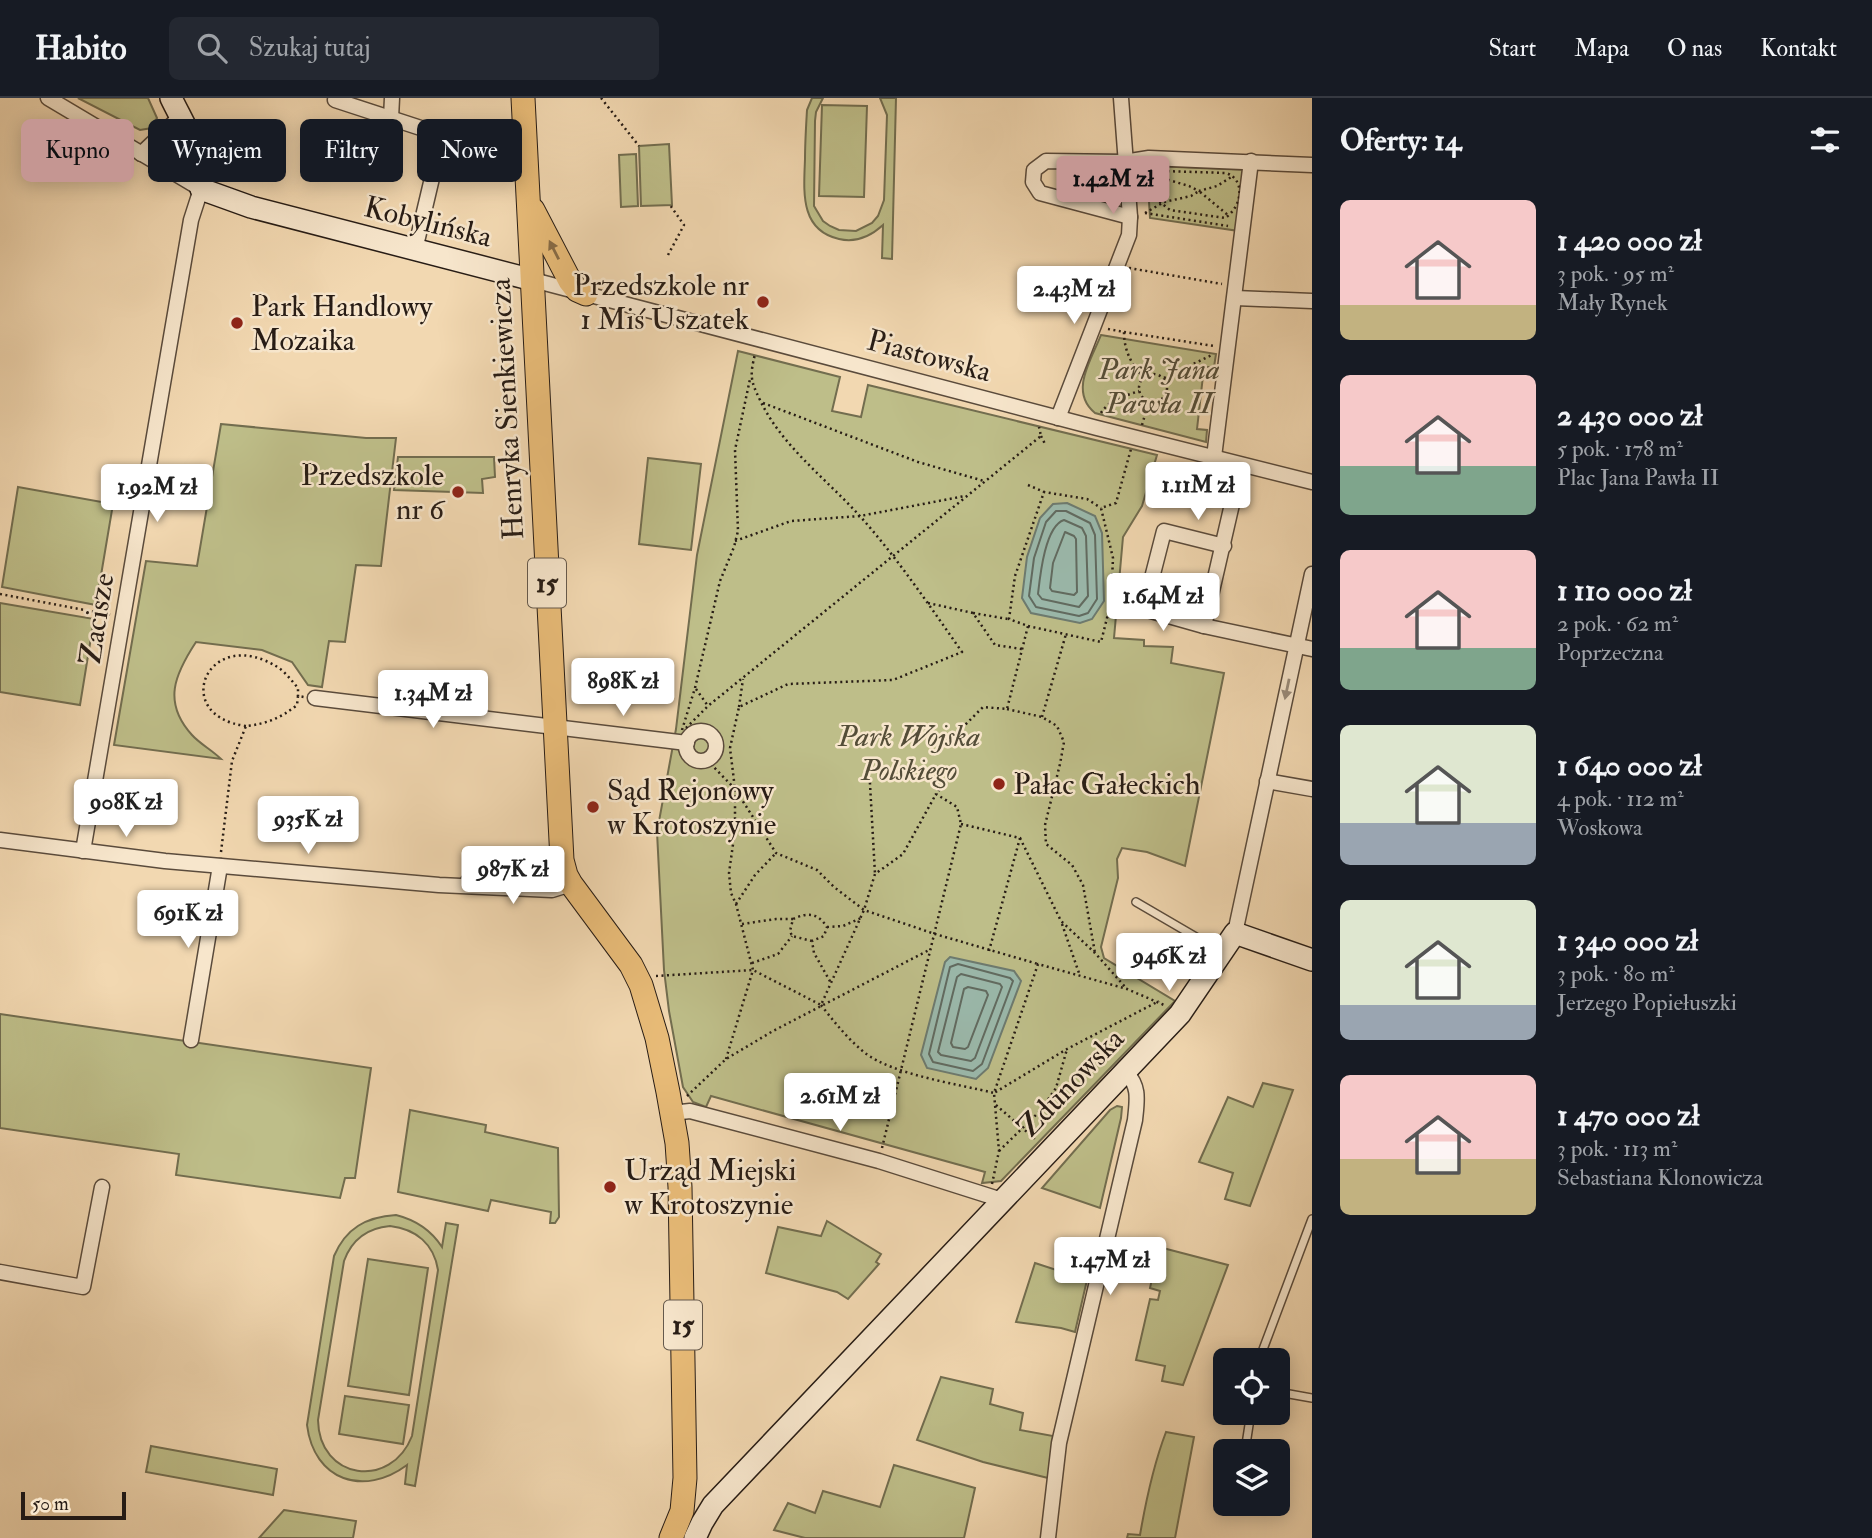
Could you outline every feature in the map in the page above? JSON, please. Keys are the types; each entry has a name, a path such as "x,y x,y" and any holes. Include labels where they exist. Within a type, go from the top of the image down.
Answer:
{"main road":[{"name":"Henryka Sienkiewicza","path":"523,98 562,860 571,884"},
{"path":"528,199 570,281 577,290 586,294"},
{"name":"15","path":"571,884 631,965 680,1105 685,1478 682,1511 671,1537"}],"street":[{"path":"48,98 141,154 201,189 202,170 199,156 176,108 141,154"},
{"path":"391,118 392,98"},
{"path":"1058,418 1129,235 1130,216 1121,98"},
{"path":"335,100 433,132 438,141 437,157 415,250"},
{"path":"1130,216 1040,192 1032,178 1034,170 1046,161 1124,155 1250,168 1312,165"},
{"path":"1214,457 1250,168"},
{"name":"Kobylińska","path":"201,189 251,207 533,280"},
{"name":"Zacisze","path":"83,851 188,233 201,189"},
{"name":"Piastowska","path":"533,280 1312,482"},
{"path":"1235,292 1312,301"},
{"path":"1204,626 1241,465"},
{"path":"1224,546 1164,531 1144,610 1312,649"},
{"name":"Zdunowska","path":"695,1538 713,1506 997,1192 1051,1151 1180,1014 1235,933 1312,574"},
{"path":"315,698 687,743"},
{"path":"696,732 711,734 716,748 715,753 707,760 694,759 688,752 687,743 696,732"},
{"path":"1267,781 1312,789"},
{"path":"0,840 83,851 220,861 449,885 552,890 571,884"},
{"path":"449,885 562,860"},
{"path":"191,1040 220,861"},
{"path":"1235,933 1312,960"},
{"path":"1048,1538 1059,1443 1135,1119 1138,1094 1136,1084 1126,1072"},
{"path":"680,1105 690,1111 997,1192"},
{"path":"0,1272 83,1287 102,1187"}],"lane":[{"path":"1136,902 1222,952"},
{"path":"1264,1348 1312,1219"},
{"path":"1290,1394 1312,1398"}],"path":[{"path":"601,98 639,146"},
{"path":"1150,158 1150,175 1154,197 1170,210 1225,218 1240,198 1239,185 1233,176 1226,173 1162,171 1150,175"},
{"path":"1243,229 1145,213 1161,204 1217,186 1236,173 1250,168"},
{"path":"1150,175 1199,191 1243,229"},
{"path":"668,256 684,225 670,205"},
{"path":"1126,267 1235,292"},
{"path":"1102,328 1227,348"},
{"path":"1124,332 1124,344 1129,358 1143,377"},
{"path":"1163,378 1227,348"},
{"path":"756,351 735,450 738,531 720,581 695,688 681,733 708,706 1041,436"},
{"path":"1155,374 1163,378 1167,387 1160,400 1144,399 1139,391 1143,377 1155,374"},
{"path":"738,707 788,684 893,680 962,652 928,603 860,516 781,434 761,402 750,377"},
{"path":"1101,414 1102,410 1118,398 1139,391"},
{"path":"1141,428 1149,401"},
{"path":"761,402 918,462 984,481"},
{"path":"1039,424 1045,444"},
{"path":"1101,508 1116,503 1132,447"},
{"path":"928,603 1009,619 1028,626 1101,642 1111,603 1113,558 1101,508 1087,499 1044,492 1028,485"},
{"path":"1009,619 1015,576 1044,492"},
{"path":"735,541 791,522 860,516 967,496"},
{"path":"0,594 111,615"},
{"path":"973,613 995,645 1022,649"},
{"path":"1007,709 1028,626"},
{"path":"1042,717 1066,634"},
{"path":"238,654 260,659 280,669 298,688 298,696 296,705 284,715 263,724 246,726 223,722 208,705 203,692 214,664 225,657 238,654"},
{"path":"726,1059 753,970 731,893 729,873 735,831 735,789 730,748 743,678"},
{"path":"695,688 708,706"},
{"path":"298,696 315,698"},
{"path":"954,736 984,707 1042,717 1057,726 1063,741 1045,825 1046,844 1072,865 1083,884 1095,953"},
{"path":"220,861 232,761 246,726"},
{"path":"707,760 735,789 776,853 817,870 864,910 989,951 1127,989 1170,1009"},
{"path":"821,1005 861,918 875,874 869,766"},
{"path":"875,874 903,855 936,794 951,775"},
{"path":"879,1161 961,824 957,807 936,794"},
{"path":"961,824 1020,838"},
{"path":"1020,838 1061,921 1080,976"},
{"path":"989,951 1020,838"},
{"path":"736,904 755,876 776,853"},
{"path":"742,924 793,919 810,914 819,917 827,927"},
{"path":"827,927 843,926 861,918"},
{"path":"792,936 790,931 793,919"},
{"path":"1061,921 1095,953 1127,989"},
{"path":"792,936 811,941 824,936 827,927"},
{"path":"752,963 778,954 792,936"},
{"path":"811,941 814,953 831,983"},
{"path":"680,1105 726,1059 821,1005 931,949"},
{"path":"997,1192 999,1151 994,1093 1038,964"},
{"path":"654,976 753,970 821,1005 843,1033 868,1055 900,1070 994,1093 1067,1049 1159,1002"},
{"path":"999,1151 1041,1111 1056,1088 1067,1049"},
{"path":"996,1105 1051,1151"}],"green space":[{"path":"78,98 148,98 157,118 148,119 148,129 140,130 134,127 134,119 119,119"},
{"path":"812,98 823,98 815,121 814,206 823,221 830,226 839,230 856,231 872,223 884,200 887,115 880,98 896,98 892,259 882,258 883,225 863,238 845,240 826,234 810,218 804,183 807,110"},
{"path":"822,105 867,106 864,197 819,196"},
{"path":"669,144 672,205 641,206 639,146"},
{"path":"636,154 638,206 621,207 619,155"},
{"path":"1147,168 1248,170 1239,231 1150,218"},
{"name":"Park Jana Pawła II","path":"1101,335 1216,354 1214,367 1204,367 1197,429 1207,430 1206,442 1095,413 1087,405 1084,376"},
{"name":"Park Wojska Polskiego","path":"738,351 840,377 832,411 861,417 868,385 1157,455 1142,506 1123,537 1114,638 1144,640 1144,646 1173,647 1171,663 1224,673 1185,866 1147,852 1122,848 1117,859 1118,878 1101,947 1104,958 1175,1001 1001,1181 982,1183 985,1172 711,1096 706,1107 693,1102 683,1087 664,970 657,832 676,729 697,555"},
{"path":"221,424 366,438 396,438 381,566 356,565 345,642 329,641 322,687 308,685 292,662 262,650 196,642 178,677 175,688 177,711 192,735 221,759 114,745 146,561 197,566"},
{"path":"398,457 494,457 495,477 482,479 483,493 394,490"},
{"path":"648,458 701,464 691,550 639,544"},
{"path":"18,487 113,504 96,605 2,587"},
{"path":"0,603 94,619 80,705 0,692"},
{"path":"0,1014 371,1068 355,1178 345,1178 340,1198 176,1175 179,1154 0,1128"},
{"path":"1263,1083 1293,1090 1250,1206 1225,1199 1233,1173 1199,1162 1228,1097 1253,1107"},
{"path":"1117,1106 1122,1107 1121,1118 1100,1208 1042,1188 1110,1110"},
{"path":"410,1110 486,1125 485,1132 558,1148 559,1217 555,1223 550,1223 551,1212 491,1200 488,1211 398,1192"},
{"path":"396,1215 416,1223 428,1231 442,1247 446,1223 458,1225 415,1486 405,1484 407,1465 391,1475 374,1480 343,1478 330,1471 312,1444 307,1425 334,1256 351,1231 366,1221","holes":["390,1226 416,1234 428,1245 438,1270 412,1436 402,1453 389,1465 358,1471 343,1466 330,1455 321,1440 318,1420 344,1261 351,1247 367,1232"]},
{"path":"827,1221 881,1254 876,1262 879,1264 848,1299 837,1292 766,1273 778,1227 821,1236"},
{"path":"1159,1247 1228,1265 1183,1385 1162,1381 1165,1366 1136,1360 1150,1299 1158,1300 1160,1291 1150,1288"},
{"path":"368,1259 428,1268 409,1395 348,1386"},
{"path":"1035,1263 1087,1280 1075,1332 1016,1322"},
{"path":"941,1377 993,1389 990,1404 1023,1413 1020,1430 1053,1436 1048,1478 983,1462 917,1440"},
{"path":"345,1396 409,1405 403,1444 339,1434"},
{"path":"1166,1432 1194,1437 1175,1538 1127,1538 1128,1534 1140,1535 1150,1483"},
{"path":"151,1446 277,1469 273,1495 146,1472"},
{"path":"894,1465 975,1488 964,1538 805,1538 774,1530 788,1503 815,1513 823,1491 880,1507"},
{"path":"284,1510 356,1521 353,1538 259,1538"}],"water":[{"path":"1067,503 1095,516 1102,533 1104,601 1092,619 1080,623 1031,613 1022,598 1027,557 1040,518 1053,504"},
{"path":"950,957 1014,971 1021,981 988,1068 976,1079 927,1068 921,1055 945,962"}],"place":[{"name":"Przedszkole nr 1 Miś Uszatek","path":"763,302"},
{"name":"Park Handlowy Mozaika","path":"237,323"},
{"name":"Przedszkole nr 6","path":"458,492"},
{"name":"Pałac Gałeckich","path":"999,784"},
{"name":"Sąd Rejonowy w Krotoszynie","path":"593,807"},
{"name":"Urząd Miejski w Krotoszynie","path":"610,1187"}]}
